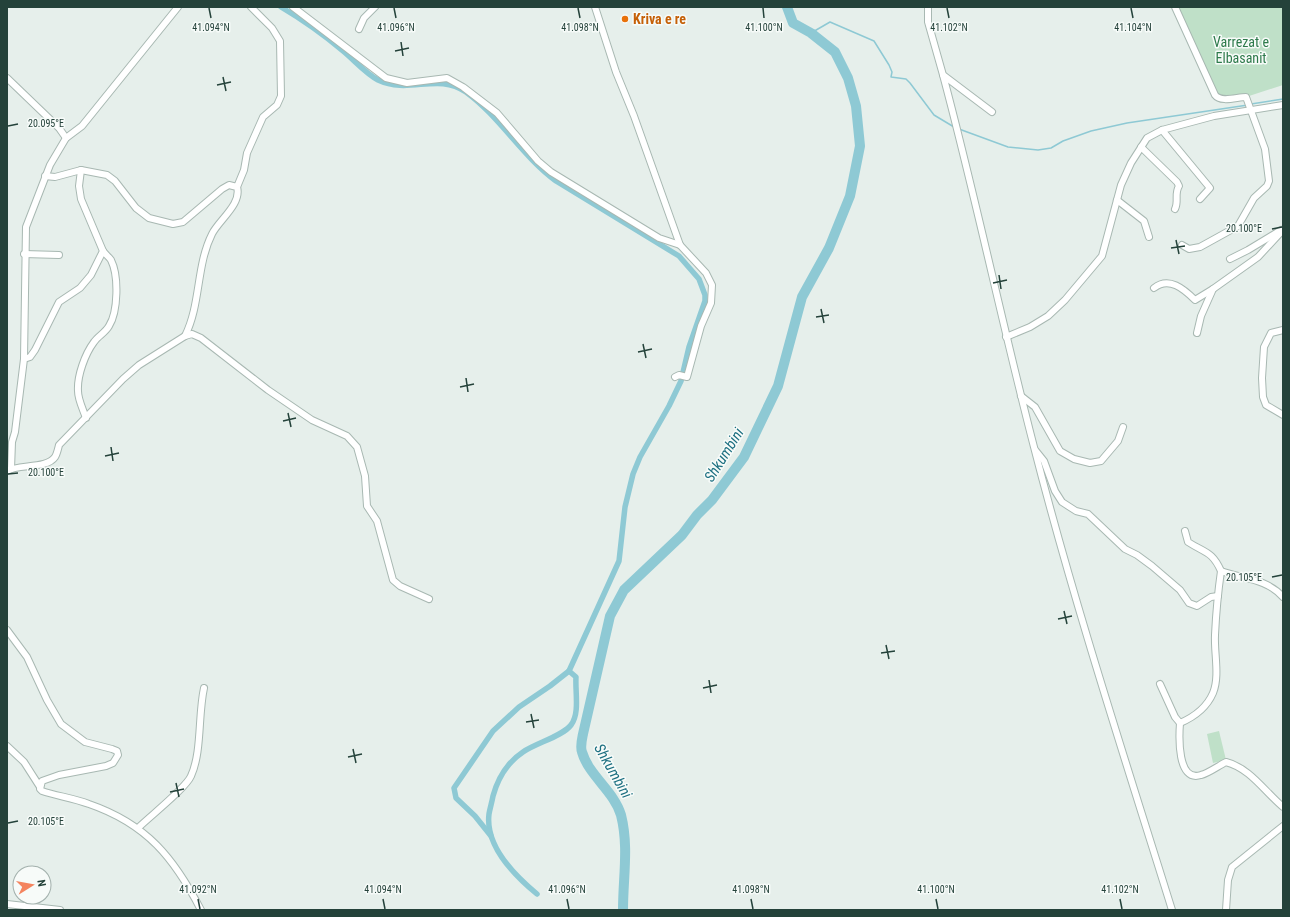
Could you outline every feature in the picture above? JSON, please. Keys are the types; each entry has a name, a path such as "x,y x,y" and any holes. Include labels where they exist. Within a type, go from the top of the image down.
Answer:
{"street":[{"path":"178,7 82,126 66,138 45,176 26,227 24,254 24,359 9,470 50,461 55,457 59,445 139,366 185,336 192,334 201,338 268,390 312,420 347,436 357,447 365,476 367,506 377,521 393,580 400,586 429,599"},
{"path":"185,336 192,323 196,308 209,241 220,222 235,204 239,193 237,187 244,170 247,153 263,117 277,105 281,96 280,41 272,28 251,7"},
{"path":"293,7 386,78 407,82 446,78 463,87 497,113 538,161 551,172 659,238 680,245"},
{"path":"359,29 364,18 375,7"},
{"path":"594,7 616,72 634,116 680,245 709,278 713,289 711,303 680,376"},
{"path":"928,7 929,28 959,133 1006,337 1034,448 1080,613 1172,910"},
{"path":"1175,7 1215,95 1222,99 1246,97 1265,149 1269,174 1267,186 1254,198 1238,226 1200,247 1189,249 1182,245"},
{"path":"943,75 992,112"},
{"path":"7,78 59,128 66,138"},
{"path":"1006,337 1030,327 1048,316 1065,300 1098,262 1102,256 1121,185 1147,138 1162,130 1250,107 1283,105"},
{"path":"1162,130 1210,188 1200,199"},
{"path":"1141,147 1177,182 1179,186 1176,192 1178,203 1175,209"},
{"path":"45,176 54,177 81,170 107,175 115,181 136,208 144,215 165,223 173,224 183,222 222,189 229,185 237,187"},
{"path":"81,170 81,199 103,251 111,260 116,284 115,304 112,319 108,327 95,340 89,350 79,380 79,399 86,418"},
{"path":"1118,200 1144,221 1149,237"},
{"path":"1230,258 1248,250 1283,230"},
{"path":"1154,288 1160,283 1171,283 1188,292 1195,300 1258,257 1283,230"},
{"path":"24,359 30,357 35,350 59,302 80,288 91,275 103,251"},
{"path":"24,254 59,255"},
{"path":"1197,333 1201,316 1213,289"},
{"path":"1283,330 1271,333 1264,347 1262,378 1263,397 1266,405 1283,415"},
{"path":"1021,396 1035,407 1060,451 1074,459 1090,463 1101,461 1118,441 1123,427"},
{"path":"1034,448 1044,461 1055,491 1062,502 1076,510 1088,514 1125,549 1137,555 1168,578 1193,606 1200,605 1211,597 1218,596"},
{"path":"1180,723 1201,711 1213,693 1216,677 1215,635 1221,571 1212,555 1188,542 1185,530"},
{"path":"1221,571 1264,583 1274,588 1283,597"},
{"path":"7,630 27,657 60,724 85,742 112,749 117,751 118,755 114,763 51,777 42,781 40,787"},
{"path":"1160,684 1175,716 1180,723 1180,752 1184,767 1188,773 1195,776 1201,776 1226,762 1235,764 1256,780 1283,807"},
{"path":"138,828 182,788 190,777 198,740 204,688"},
{"path":"7,746 24,762 42,792 91,804 138,828 153,840 176,867 201,910"},
{"path":"1226,910 1230,870 1237,862 1283,826"},
{"path":"7,904 60,910"}],"green space":[{"name":"Varrezat e Elbasanit","path":"1177,7 1283,7 1283,85 1249,96 1218,97"},
{"path":"1219,731 1226,760 1213,763 1207,734"}],"waterway":[{"path":"281,7 321,33 378,80 390,84 401,85 434,83 445,84 455,86 466,92 490,113 532,160 556,181 679,256 699,279 705,295 705,301 689,347 681,381 669,406 640,457 633,474 625,507 619,561 569,671 576,677 576,708 574,720 562,733 528,749 518,756 508,766 501,777 493,796 489,814 489,826 496,848 519,878 537,894"},
{"name":"Shkumbini","path":"623,910 625,839 621,815 613,798 585,761 581,748 610,616 624,590 682,535 697,515 712,500 744,457 778,386 802,297 829,248 850,196 860,146 856,106 848,78 835,52 811,33 793,23 787,7"},
{"path":"811,33 830,22 874,41 889,65 892,72 891,77 906,79 934,115 954,127"},
{"path":"1251,104 1283,99"},
{"path":"959,129 1008,147 1038,150 1051,148 1063,141 1091,131 1127,123 1248,105"},
{"path":"491,836 475,816 456,798 454,788 493,731 519,707 569,671"}],"place":[{"name":"Kriva e re","path":"625,19"}]}
